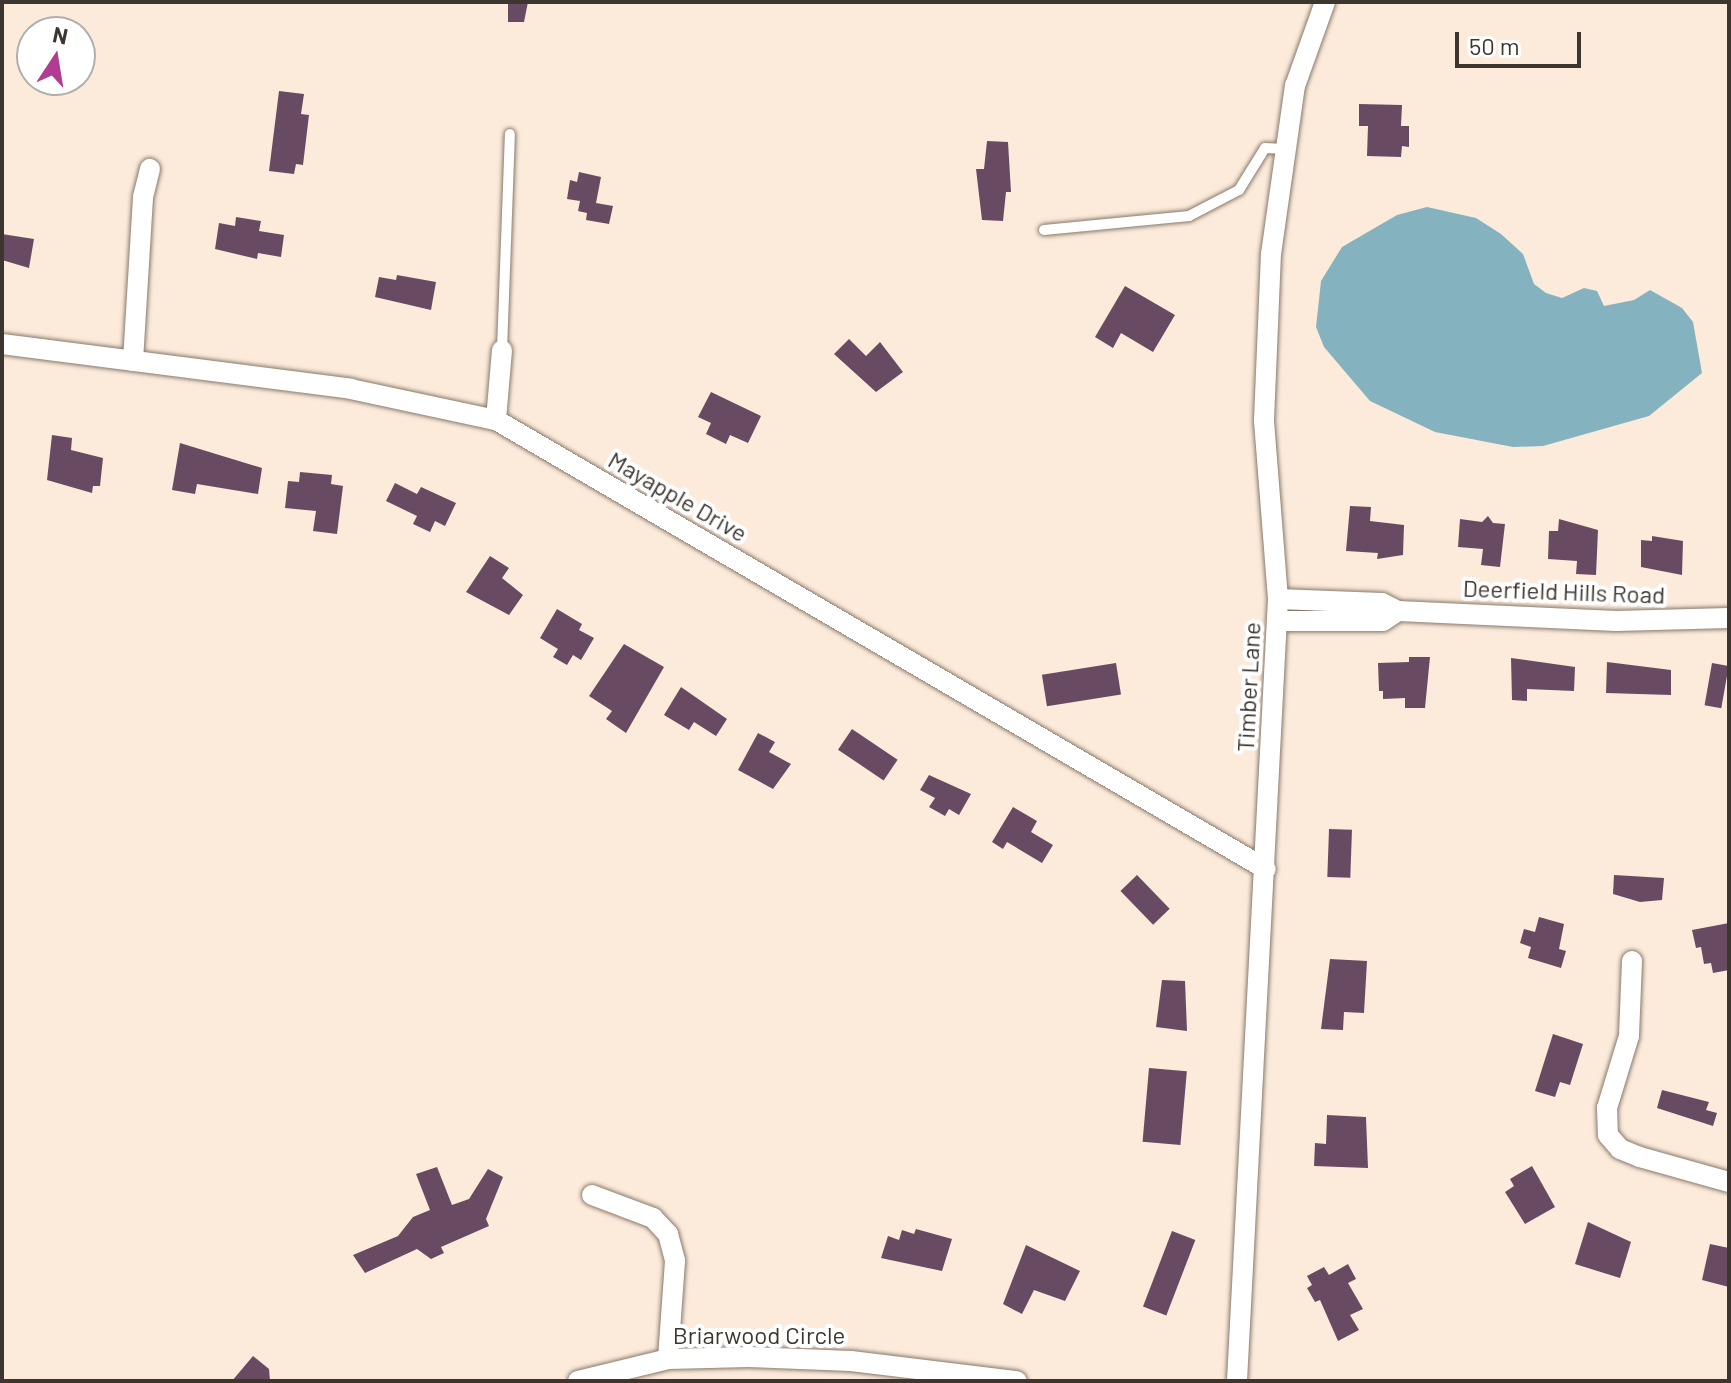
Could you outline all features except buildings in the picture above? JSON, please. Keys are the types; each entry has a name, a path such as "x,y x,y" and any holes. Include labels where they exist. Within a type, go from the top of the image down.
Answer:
{"street":[{"name":"Timber Lane","path":"1237,1381 1278,599 1264,420 1271,254 1295,86 1325,2"},
{"path":"133,361 143,197 150,169"},
{"name":"Mayapple Drive","path":"2,344 351,389 496,420 1266,869"},
{"path":"496,420 502,350"},
{"name":"Deerfield Hills Road","path":"1278,599 1382,603 1398,611 1616,621 1729,618"},
{"name":"Deerfield Hills Road","path":"1277,621 1383,621 1398,611"},
{"path":"1632,961 1629,1036 1607,1108 1608,1135 1620,1149 1640,1157 1729,1182"},
{"path":"592,1195 653,1218 668,1234 675,1261 668,1359"},
{"name":"Briarwood Circle","path":"578,1381 668,1359 808,1359 940,1376 1017,1381"}],"lane":[{"path":"502,350 510,134"},
{"path":"1044,230 1189,216 1239,190 1265,148 1285,149"}],"water":[{"path":"1427,207 1476,218 1501,234 1523,254 1534,284 1546,293 1562,298 1584,288 1597,291 1604,306 1634,300 1650,290 1682,308 1693,322 1702,373 1649,416 1543,446 1513,447 1435,432 1370,401 1324,347 1316,327 1321,281 1342,247 1397,215"}]}
